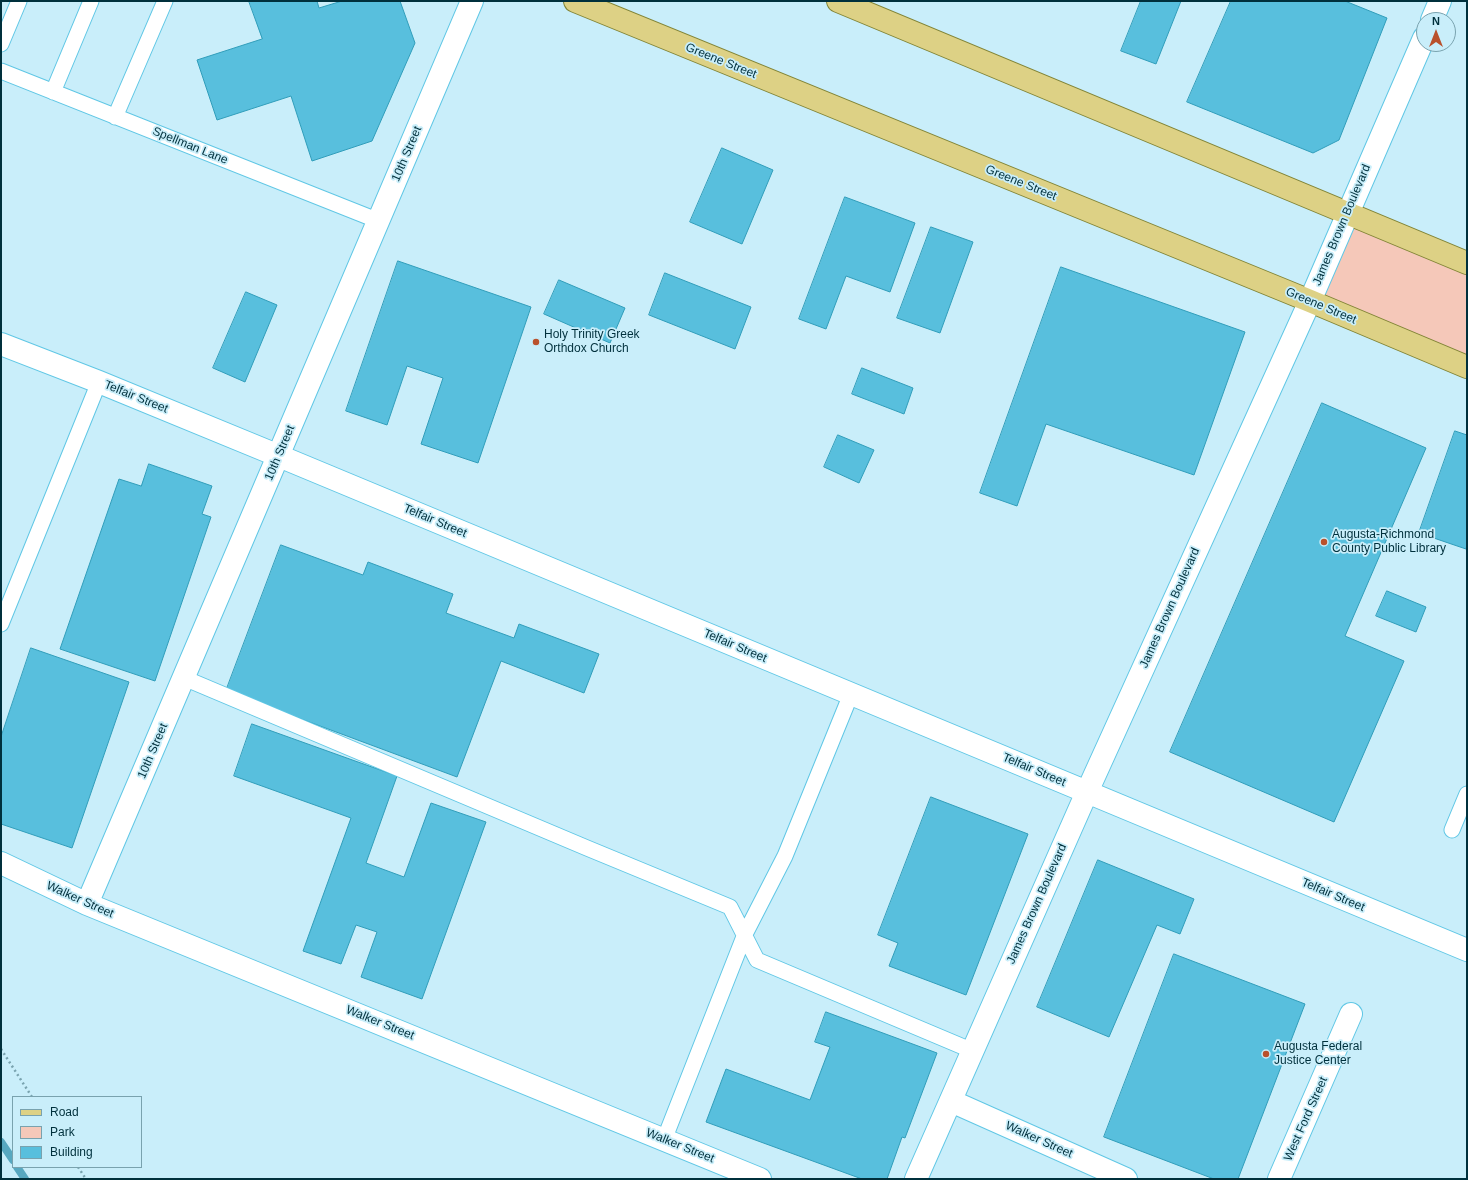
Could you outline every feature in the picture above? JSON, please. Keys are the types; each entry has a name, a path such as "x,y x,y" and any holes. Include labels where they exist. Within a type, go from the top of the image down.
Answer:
{"main road":[{"name":"Greene Street","path":"574,1 1310,301 1467,367"},
{"path":"838,1 1467,262"}],"street":[{"name":"10th Street","path":"87,904 472,1"},
{"path":"1435,12 1440,1"},
{"name":"James Brown Boulevard","path":"916,1179 1086,792 1310,301 1418,52"},
{"name":"Telfair Street","path":"1,344 99,382 279,456 1467,950"},
{"name":"Walker Street","path":"1,863 87,904 760,1179"},
{"name":"West Ford Street","path":"1279,1179 1351,1014"},
{"name":"Walker Street","path":"951,1101 1126,1179"}],"lane":[{"path":"1,44 19,1"},
{"path":"53,92 91,1"},
{"path":"115,117 165,1"},
{"name":"Spellman Lane","path":"1,71 378,221"},
{"path":"1,624 99,382"},
{"path":"184,678 730,907 757,960 973,1051"},
{"path":"664,1140 745,934 785,856 851,694"},
{"path":"1452,830 1467,794"}],"path":[{"path":"1,1049 31,1096"},
{"path":"79,1168 86,1179"}],"green space":[{"path":"1348,213 1467,263 1467,367 1310,301"}],"building":[{"path":"249,1 317,1 319,8 342,1 400,1 415,43 372,141 312,161 291,96 217,120 197,60 262,39"},
{"path":"1141,1 1181,1 1156,64 1121,51"},
{"path":"1231,1 1345,1 1387,18 1339,140 1313,153 1187,102"},
{"path":"722,148 773,170 742,244 690,222"},
{"path":"845,197 915,223 890,292 846,276 826,329 799,319"},
{"path":"931,227 973,242 940,333 897,318"},
{"path":"398,261 531,307 478,463 421,444 443,378 407,366 387,425 346,411"},
{"path":"1061,267 1245,332 1194,475 1046,424 1017,506 980,493"},
{"path":"665,273 751,307 735,349 649,315"},
{"path":"559,280 625,308 610,343 544,314"},
{"path":"246,292 277,305 245,382 213,368"},
{"path":"862,368 913,388 904,414 852,394"},
{"name":"Augusta-Richmond County Public Library","path":"1322,403 1426,448 1345,636 1404,661 1334,822 1170,752"},
{"path":"1455,431 1467,435 1466,549 1419,533"},
{"path":"838,435 874,450 859,483 824,467"},
{"path":"149,464 212,486 202,514 211,517 155,681 60,649 119,479 141,486"},
{"path":"281,545 363,575 368,562 453,594 446,613 514,638 519,624 599,654 584,693 501,661 457,777 226,691"},
{"path":"1387,591 1426,607 1416,632 1376,616"},
{"path":"31,648 129,682 72,848 1,824 1,737"},
{"path":"252,724 397,776 366,863 404,877 431,803 486,822 422,999 361,977 377,932 356,925 341,964 303,951 351,818 234,776"},
{"path":"931,797 1028,834 966,995 889,966 898,943 878,935"},
{"path":"1098,860 1194,899 1180,934 1157,925 1109,1037 1037,1007"},
{"path":"1174,954 1305,1004 1238,1179 1214,1179 1104,1137"},
{"path":"826,1012 937,1053 905,1138 902,1137 887,1179 862,1179 706,1122 726,1069 810,1100 830,1047 815,1042"}],"waterway":[{"path":"1,1142 12,1158"},
{"path":"18,1168 25,1179"}],"place":[{"name":"Holy Trinity Greek Orthdox Church","path":"536,342"},
{"name":"Augusta-Richmond County Public Library","path":"1324,542"},
{"name":"Augusta Federal Justice Center","path":"1266,1054"}]}
